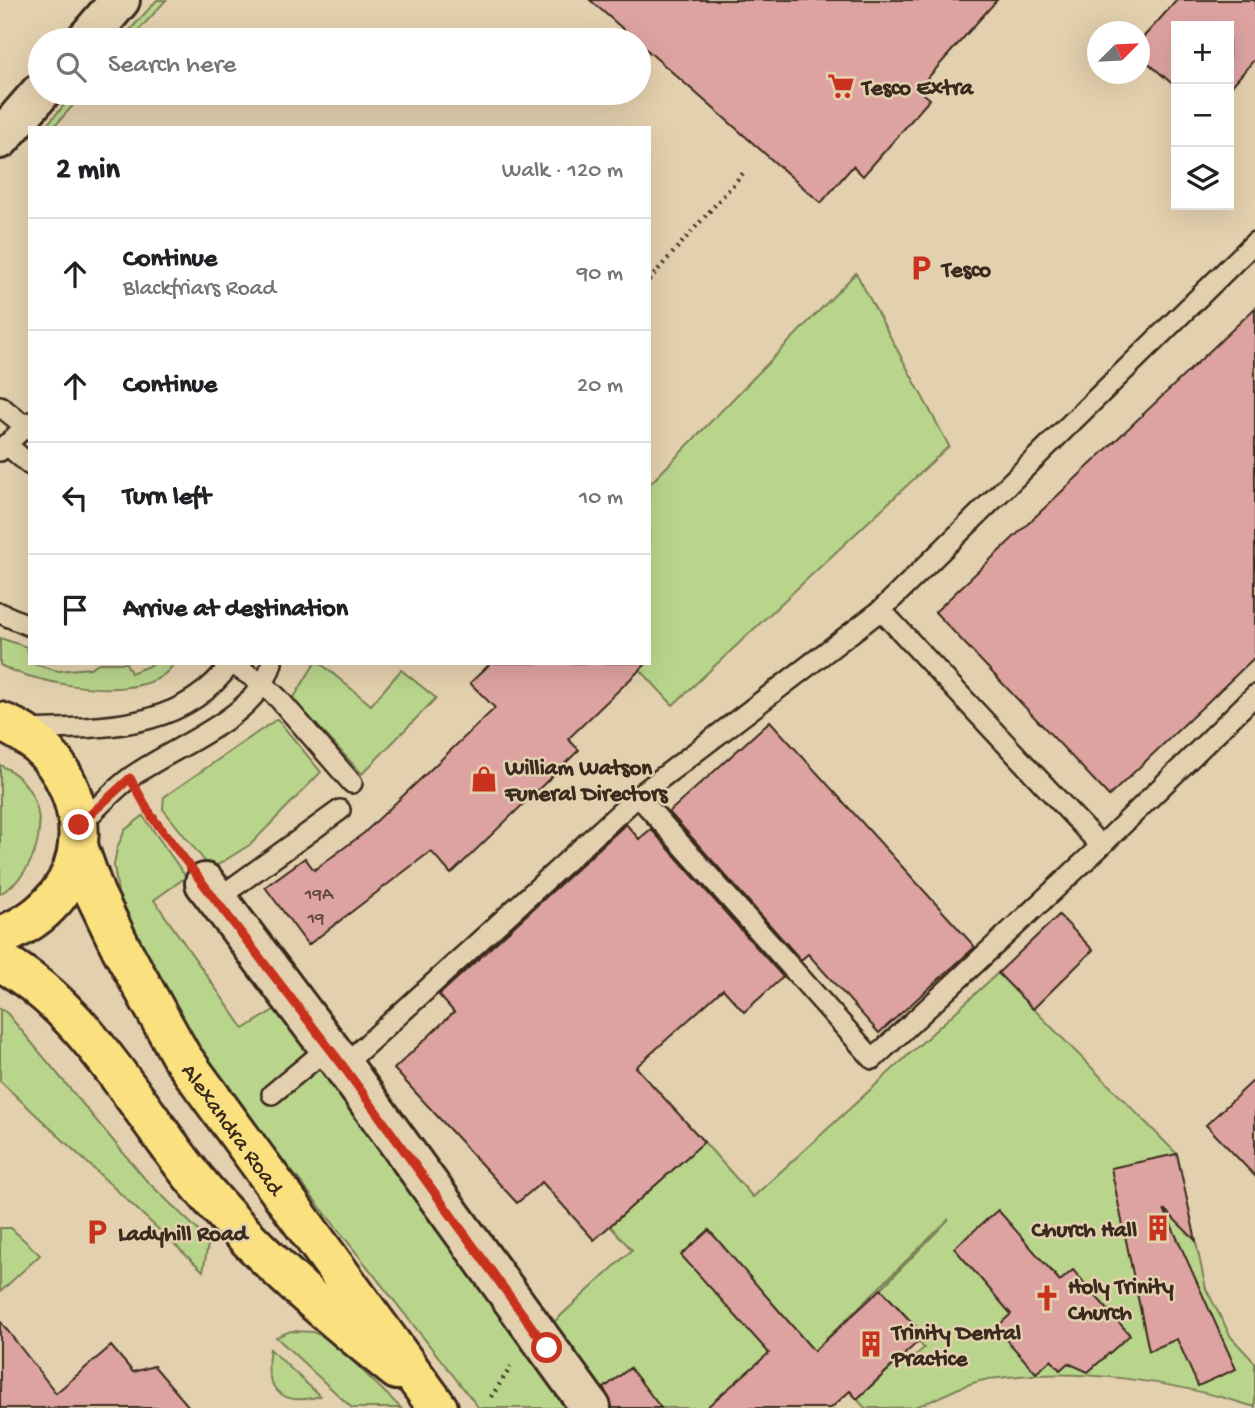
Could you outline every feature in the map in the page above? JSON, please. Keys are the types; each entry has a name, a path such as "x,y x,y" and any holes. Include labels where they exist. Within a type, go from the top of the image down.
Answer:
{"highway":[{"name":"Alexandra Road","path":"5,724 36,741 58,764 73,793 78,836 95,894 121,948 181,1056 380,1324 431,1399"},
{"path":"0,937 27,925 51,904 68,877 78,836"},
{"name":"Alexandra Road","path":"0,961 26,976 67,1012 194,1178 281,1273 330,1317 431,1399"}],"street":[{"path":"96,28 120,0"},
{"path":"0,139 30,105"},
{"path":"211,891 336,1057 592,1408"}],"lane":[{"path":"272,1094 336,1057 638,796 881,610 1255,242"},
{"path":"0,406 28,426 3,448 28,463"},
{"path":"881,610 1101,846"},
{"path":"0,613 28,625"},
{"path":"5,724 135,724 173,713 211,687 229,665"},
{"path":"234,665 263,684 352,783"},
{"path":"78,836 130,778 211,730 247,703 263,684 271,665"},
{"path":"638,796 873,1059 1101,846 1255,695"},
{"path":"211,891 340,810"}],"path":[{"path":"651,278 745,171"},
{"path":"130,778 152,817 211,891"},
{"path":"491,1397 518,1356"}],"green space":[{"path":"157,0 166,0 141,28 132,28"},
{"path":"64,105 73,105 55,126 46,126"},
{"path":"856,273 949,446 673,705 636,665 651,665 651,483"},
{"path":"0,638 27,647 28,665 58,671 90,668 95,665 127,665 131,673 151,665 172,665 161,676 142,685 92,688 39,679 0,665"},
{"path":"314,665 322,665 371,705 401,670 436,698 362,774 293,699"},
{"path":"277,719 321,772 251,844 211,869 163,809 164,797"},
{"path":"0,765 18,777 30,792 37,810 39,829 36,848 28,866 16,882 0,894"},
{"path":"143,816 186,877 154,900 244,1029 277,1008 578,1408 479,1408 238,1103 175,1012 118,893 114,865 117,848 125,830"},
{"path":"998,973 1177,1154 1206,1289 1231,1337 1255,1363 1255,1407 1157,1383 1090,1375 1056,1375 989,1379 914,1407 865,1408 857,1399 902,1358 907,1363 924,1348 918,1341 924,1335 881,1289 949,1219 814,1351 749,1408 649,1408 656,1402 630,1368 603,1389 554,1322 632,1250 610,1226 704,1142 753,1197"},
{"path":"0,1009 7,1013 145,1179 203,1235 208,1245 203,1271 0,1081"},
{"path":"0,1228 11,1228 40,1255 0,1292"},
{"path":"291,1331 313,1332 331,1340 401,1408 352,1408 276,1337"},
{"path":"270,1349 320,1396 294,1399 277,1391 269,1374"}],"building":[{"name":"Tesco Extra","path":"590,0 997,0 918,89 930,99 863,176 853,166 821,203 651,54 651,28 622,28"},
{"path":"1177,0 1255,0 1255,59 1234,83 1234,21 1171,21 1171,83 1150,65 1150,30"},
{"path":"1255,308 1255,657 1109,796 935,612"},
{"name":"William Watson Funeral Directors","path":"489,665 645,665 568,739 579,750 451,874 431,851 308,945 265,887 305,858 314,870 364,833 495,708 470,683"},
{"path":"770,721 975,947 879,1033 808,954 801,960 669,812"},
{"path":"626,824 639,839 651,829 783,977 744,1012 723,989 636,1067 704,1142 594,1240 542,1182 517,1203 394,1069 454,1012 439,995"},
{"path":"1059,915 1093,950 1033,1009 998,973"},
{"path":"1255,1079 1255,1176 1206,1125"},
{"name":"Church Hall","path":"1177,1154 1196,1241 1164,1209 1236,1369 1198,1386 1177,1339 1149,1351 1111,1168"},
{"name":"Holy Trinity Church","path":"998,1210 1060,1281 1073,1270 1130,1335 1088,1372 1068,1363 1060,1370 1051,1360 1036,1373 996,1328 1011,1314 954,1248"},
{"path":"709,1230 814,1351 881,1289 924,1336 857,1399 850,1391 831,1408 706,1408 769,1353 681,1255"},
{"path":"0,1321 56,1393 111,1346 133,1372 154,1366 190,1408 0,1408"},
{"path":"630,1368 661,1408 612,1408 604,1388"}],"place":[{"name":"Tesco Extra","path":"841,86"},
{"name":"Tesco","path":"921,268"},
{"name":"William Watson Funeral Directors","path":"484,779"},
{"name":"Church Hall","path":"1158,1228"},
{"name":"Ladyhill Road","path":"97,1232"},
{"name":"Holy Trinity Church","path":"1047,1298"},
{"name":"Trinity Dental Practice","path":"871,1344"}],"route":[{"path":"79,825 130,778 143,795 152,817 343,1066 547,1348"}]}
